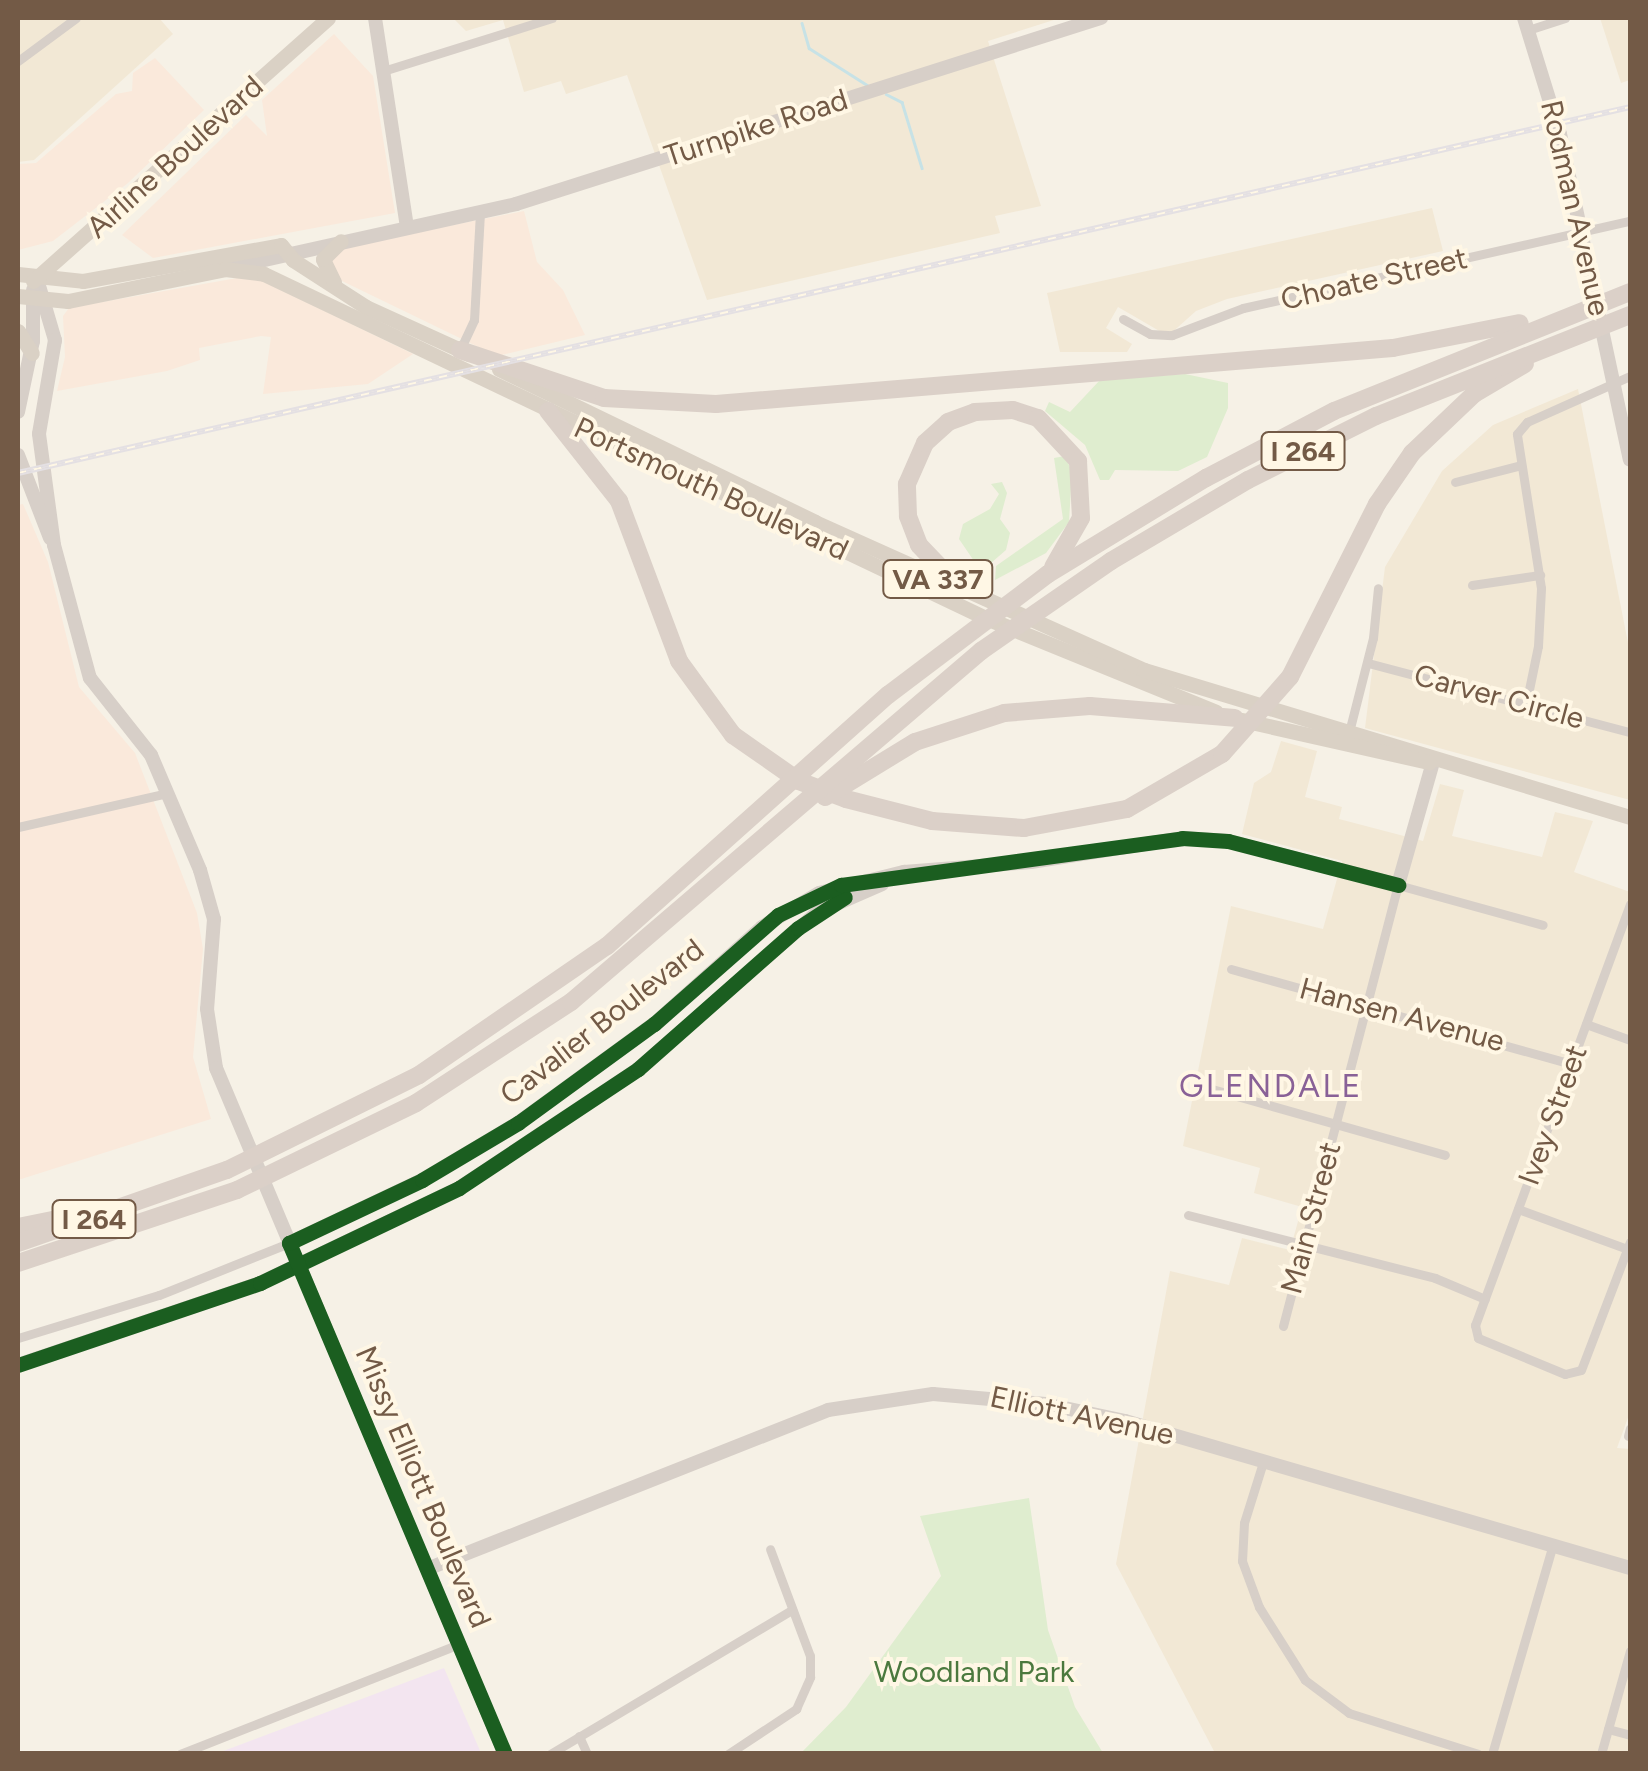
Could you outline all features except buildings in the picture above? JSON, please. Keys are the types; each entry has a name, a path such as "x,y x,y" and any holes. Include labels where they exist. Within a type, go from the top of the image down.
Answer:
{"highway":[{"name":"I 264","path":"18,1242 227,1170 419,1075 548,992 949,646 1048,574 1320,418 1626,293"},
{"path":"460,350 604,398 716,404 1393,348 1570,314"},
{"name":"I 264","path":"18,1263 116,1234 237,1190 416,1104 520,1039 852,769 982,651 1050,604 1201,506 1311,448 1575,335 1629,316"},
{"path":"548,411 619,502 670,640 703,702 756,754 799,781 932,821 1024,828 1128,809 1222,754 1290,677 1377,504 1412,453 1474,394 1575,335"},
{"path":"962,590 920,545 908,516 907,484 925,443 948,422 975,412 1013,410 1038,418 1078,461 1084,487 1081,518 1048,574"},
{"path":"852,769 946,729 1020,710 1090,706 1235,718"},
{"path":"18,1227 169,1192"},
{"path":"18,1273 116,1234"}],"main road":[{"name":"Airline Boulevard","path":"22,296 36,279 328,18"},
{"path":"341,241 324,254 323,264 348,295"},
{"path":"18,274 36,279 83,281 283,249"},
{"name":"Portsmouth Boulevard","path":"283,249 366,306 962,590 1144,670 1433,762 1630,817"},
{"name":"Portsmouth Boulevard","path":"22,296 48,302 225,270 251,270 1029,638 1235,718 1410,762 1433,762"},
{"path":"284,284 290,276 366,306"},
{"path":"18,331 32,353"}],"street":[{"path":"18,61 76,18"},
{"path":"374,18 407,226"},
{"path":"383,70 552,18"},
{"name":"Turnpike Road","path":"283,249 480,213 1101,18"},
{"path":"1526,24 1565,18"},
{"name":"Rodman Avenue","path":"1526,24 1581,233 1630,460"},
{"path":"460,350 474,320 480,213"},
{"name":"Choate Street","path":"1124,319 1150,334 1172,335 1231,311 1630,222"},
{"name":"Turnpike Road","path":"283,249 407,226"},
{"name":"Portsmouth Boulevard","path":"225,270 283,249"},
{"name":"Missy Elliott Boulevard","path":"36,279 48,302 54,357 39,418 54,545"},
{"path":"22,296 32,353 18,414 39,418"},
{"path":"1526,704 1538,646 1540,575 1514,441 1521,427 1630,376"},
{"name":"Missy Elliott Boulevard","path":"18,455 54,545 90,678 142,741 168,793 214,919 210,1046 505,1754"},
{"path":"1456,482 1518,466"},
{"path":"1472,585 1540,575"},
{"path":"1348,735 1368,662 1378,588"},
{"name":"Carver Circle","path":"1368,662 1630,732"},
{"name":"Main Street","path":"1283,1326 1433,762"},
{"path":"18,827 168,793"},
{"name":"Cavalier Boulevard","path":"18,1338 159,1295 289,1243 422,1180 546,1105 654,1024 762,928 841,885 1205,838 1543,924"},
{"name":"Cavalier Boulevard","path":"18,1365 167,1319 299,1265 459,1188 548,1134 651,1059 781,944 852,894 951,868"},
{"name":"Ivey Street","path":"1630,904 1475,1325 1483,1342 1575,1373 1585,1364 1630,1247"},
{"path":"762,928 781,944"},
{"name":"Hansen Avenue","path":"1231,968 1571,1064"},
{"path":"1586,1024 1630,1040"},
{"path":"1212,1089 1445,1155"},
{"path":"1518,1208 1630,1247"},
{"path":"1188,1214 1435,1278 1485,1298"},
{"name":"Elliott Avenue","path":"428,1569 777,1428 883,1397 964,1394 1046,1404 1264,1459 1630,1568"},
{"path":"1264,1459 1244,1523 1242,1561 1259,1607 1305,1680 1349,1714 1478,1754"},
{"path":"1492,1754 1553,1544"},
{"path":"728,1754 778,1724 806,1693 810,1656 770,1549"},
{"path":"550,1754 792,1610"},
{"path":"180,1754 460,1644"},
{"path":"1601,1754 1630,1651"},
{"path":"1608,1729 1630,1735"},
{"path":"579,1736 587,1754"}],"shaded area":[{"path":"18,18 159,18 173,34 34,160 18,162"},
{"path":"453,18 1060,18 988,41 1041,206 995,216 1000,233 707,300 627,75 566,94 561,81 524,92 503,20 466,31"},
{"path":"1600,18 1630,18 1630,80 1621,83"},
{"path":"334,34 373,76 395,213 153,258 122,235 246,115 267,136 262,100"},
{"path":"155,58 204,110 128,183 53,241 18,250 18,164 36,163 116,94 132,91 133,73"},
{"path":"1432,208 1443,251 1227,299 1196,311 1168,336 1118,307 1106,328 1132,344 1127,352 1060,352 1047,293"},
{"path":"524,211 537,262 563,290 585,335 497,356 340,280 330,257 342,247"},
{"path":"237,278 259,279 413,354 368,384 263,394 271,337 261,336 199,348 200,360 167,371 57,391 65,357 63,316 69,308"},
{"path":"1578,389 1630,653 1630,800 1365,728 1385,567 1442,471 1493,425"},
{"path":"23,504 48,562 79,687 135,753 197,913 203,949 193,1057 211,1119 18,1180 18,505"},
{"path":"1281,741 1317,751 1305,797 1342,807 1339,819 1423,841 1440,784 1464,790 1452,836 1542,857 1555,812 1593,821 1574,872 1630,892 1630,1412 1617,1448 1630,1449 1630,1753 1215,1753 1116,1564 1170,1271 1229,1285 1242,1238 1290,1250 1302,1207 1254,1193 1260,1168 1183,1146 1231,906 1323,929 1342,861 1242,834 1254,783 1271,772"},
{"path":"444,1668 481,1753 218,1753"}],"green space":[{"path":"1185,374 1228,383 1228,408 1207,457 1178,471 1115,470 1109,480 1100,480 1085,445 1045,411 1049,402 1070,412 1100,380"},
{"path":"1065,456 1072,472 1069,522 1046,553 995,580 996,566 1063,519 1054,458"},
{"path":"1002,482 1007,493 1000,519 1010,533 1006,550 991,563 974,561 959,539 963,524 990,509 999,494 991,484"},
{"name":"Woodland Park","path":"1029,1498 1048,1630 1075,1707 1103,1753 801,1753 846,1707 941,1576 920,1516"}],"waterway":[{"path":"802,23 809,48 867,85"},
{"path":"886,94 902,102 922,168"}],"railway":[{"path":"18,473 1630,107"}],"cycle path":[{"path":"505,1754 289,1243 422,1180 518,1123 654,1024 778,915 841,885 1182,838 1228,841 1398,885"},
{"path":"18,1365 260,1283 459,1188 638,1069 798,928 845,897"}],"district":[{"name":"GLENDALE","path":"1271,1086"}]}
